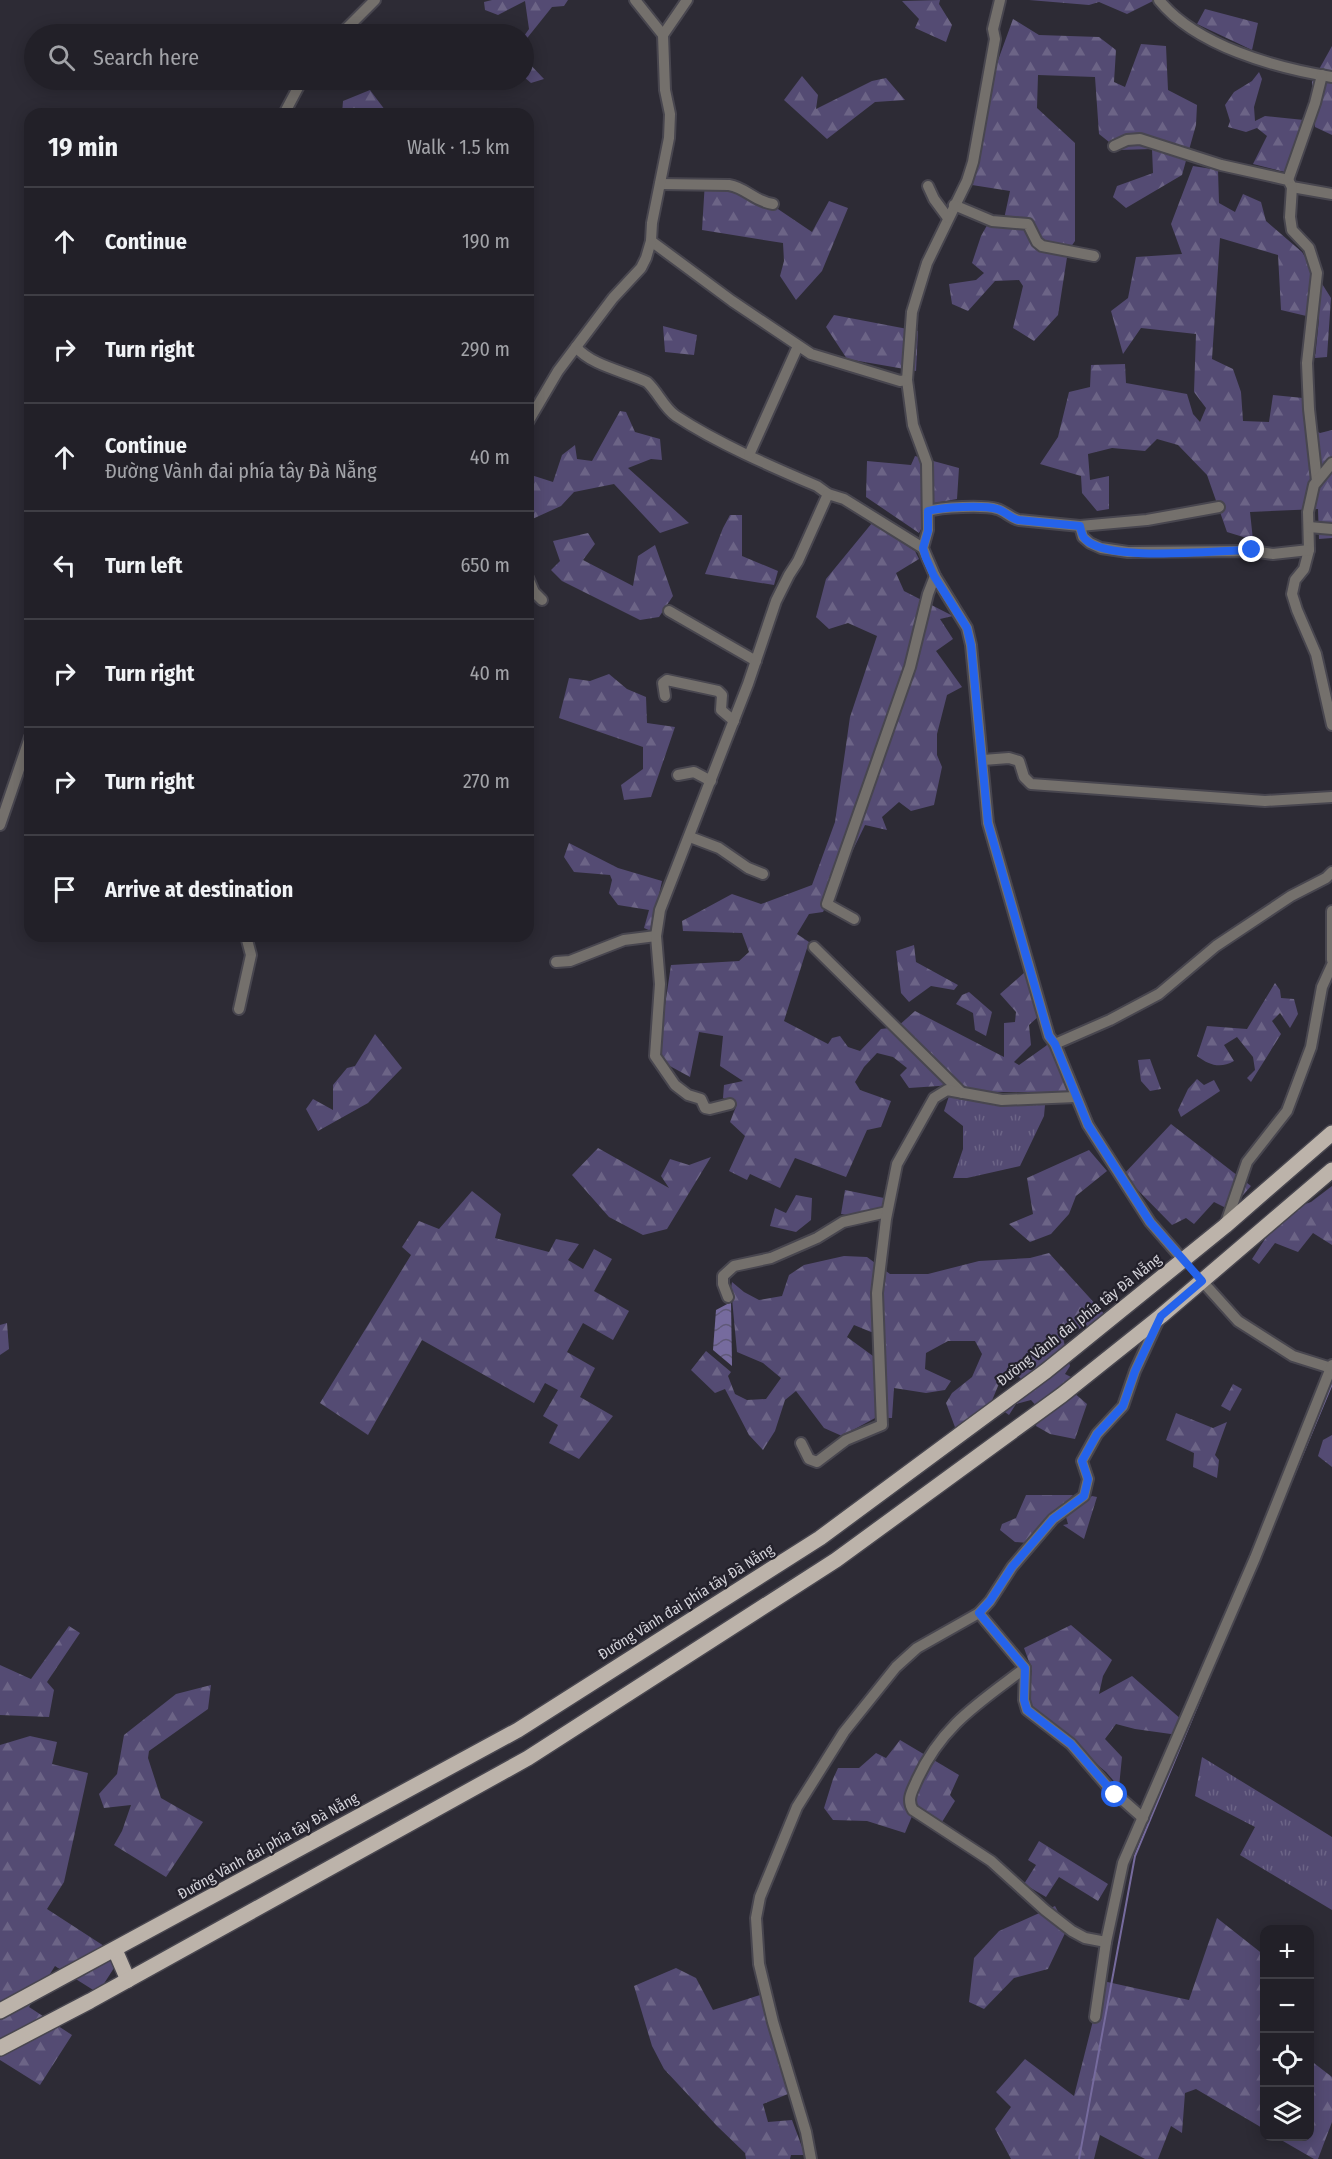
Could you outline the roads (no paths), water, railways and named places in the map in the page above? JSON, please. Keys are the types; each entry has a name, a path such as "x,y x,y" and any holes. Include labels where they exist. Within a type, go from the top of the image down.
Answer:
{"main road":[{"name":"Đường Vành đai phía tây Đà Nẵng","path":"0,2011 518,1730 820,1538 1046,1371 1225,1226 1332,1132"},
{"path":"0,2048 128,1980 528,1758 836,1560 1062,1395 1161,1316 1332,1170"},
{"path":"1183,1260 1202,1281"},
{"path":"115,1950 128,1980"}],"street":[{"path":"351,24 375,0"},
{"path":"534,412 558,371 613,298 641,268 651,241 652,223 669,138 670,114 666,90 663,35 636,0"},
{"path":"663,35 687,0"},
{"path":"923,548 928,531 927,463 913,425 906,380 912,312 927,263 967,181 973,162 995,39 993,28 1000,0"},
{"path":"1159,0 1186,25 1233,51 1327,76 1290,183 1292,230 1309,248 1317,273 1307,363 1309,409 1317,482"},
{"path":"287,108 297,90"},
{"path":"1114,146 1127,140 1140,139 1221,165 1332,194"},
{"path":"660,184 729,185 758,201 773,204"},
{"path":"928,186 934,199 948,218"},
{"path":"954,205 992,221 1028,224 1037,242 1042,246 1094,256"},
{"path":"651,241 732,301 811,354 900,381 906,380"},
{"path":"749,455 798,346"},
{"path":"576,347 592,360 646,382 654,388 674,415 749,455 817,486 828,494 844,499 923,548 934,576 962,620 969,636 988,823 1049,1036 1055,1044 1088,1125 1150,1222 1183,1260"},
{"path":"1332,463 1314,485 1308,513 1309,550 1304,569 1295,580 1292,594 1316,654 1332,725"},
{"path":"730,1104 705,1108 701,1099 688,1095 675,1085 655,1056 660,984 656,936 660,910 734,721 782,587 798,561 828,494"},
{"path":"928,511 941,507 997,509 1018,520 1080,526 1148,520 1219,507"},
{"path":"1080,526 1083,537 1090,543 1101,548 1128,552 1252,550 1273,554 1309,550"},
{"path":"1309,527 1332,529"},
{"path":"854,920 827,904 910,667 934,576"},
{"path":"534,592 542,600"},
{"path":"669,611 756,661"},
{"path":"665,696 663,683 667,680 718,691 722,695 721,710 734,721"},
{"path":"0,825 24,755"},
{"path":"982,760 1009,758 1019,761 1024,777 1031,784 1265,801 1332,797"},
{"path":"678,775 694,772 711,781"},
{"path":"690,837 719,848 748,868 763,874"},
{"path":"1055,1044 1110,1020 1159,994 1216,946 1291,896 1326,878 1332,872"},
{"path":"1332,911 1332,960"},
{"path":"556,962 570,961 624,940 656,936"},
{"path":"239,1009 251,955 248,942"},
{"path":"814,947 962,1093"},
{"path":"1225,1226 1247,1162 1287,1111 1311,1047 1322,987 1332,965"},
{"path":"801,1443 809,1459 817,1462 846,1440 882,1425 876,1293 887,1212 897,1164 934,1098 947,1090 1002,1100 1076,1097"},
{"path":"728,1297 723,1280 726,1272 734,1266 771,1258 817,1238 843,1222 887,1212"},
{"path":"1095,2017 1106,1942 1124,1863 1255,1558 1331,1366 1293,1356 1238,1321 1202,1281"},
{"path":"811,2159 806,2132 773,2022 759,1964 756,1918 760,1897 797,1808 844,1732 896,1667 917,1648 979,1613 990,1601 1012,1567 1053,1519 1084,1496 1088,1479 1082,1461 1097,1434 1123,1406 1135,1371 1161,1316"},
{"path":"979,1613 1025,1668 1024,1700 1027,1710 1071,1744 1108,1787 1143,1818"},
{"path":"1025,1668 947,1731 923,1767 910,1797 910,1804 913,1810 1003,1870 1045,1910 1072,1931 1085,1938 1106,1942"}],"water":[{"path":"731,1302 732,1366 713,1350 716,1310"}],"waterway":[{"path":"1291,1482 1332,1384"},
{"path":"1079,2159 1135,1856 1218,1656"}]}
